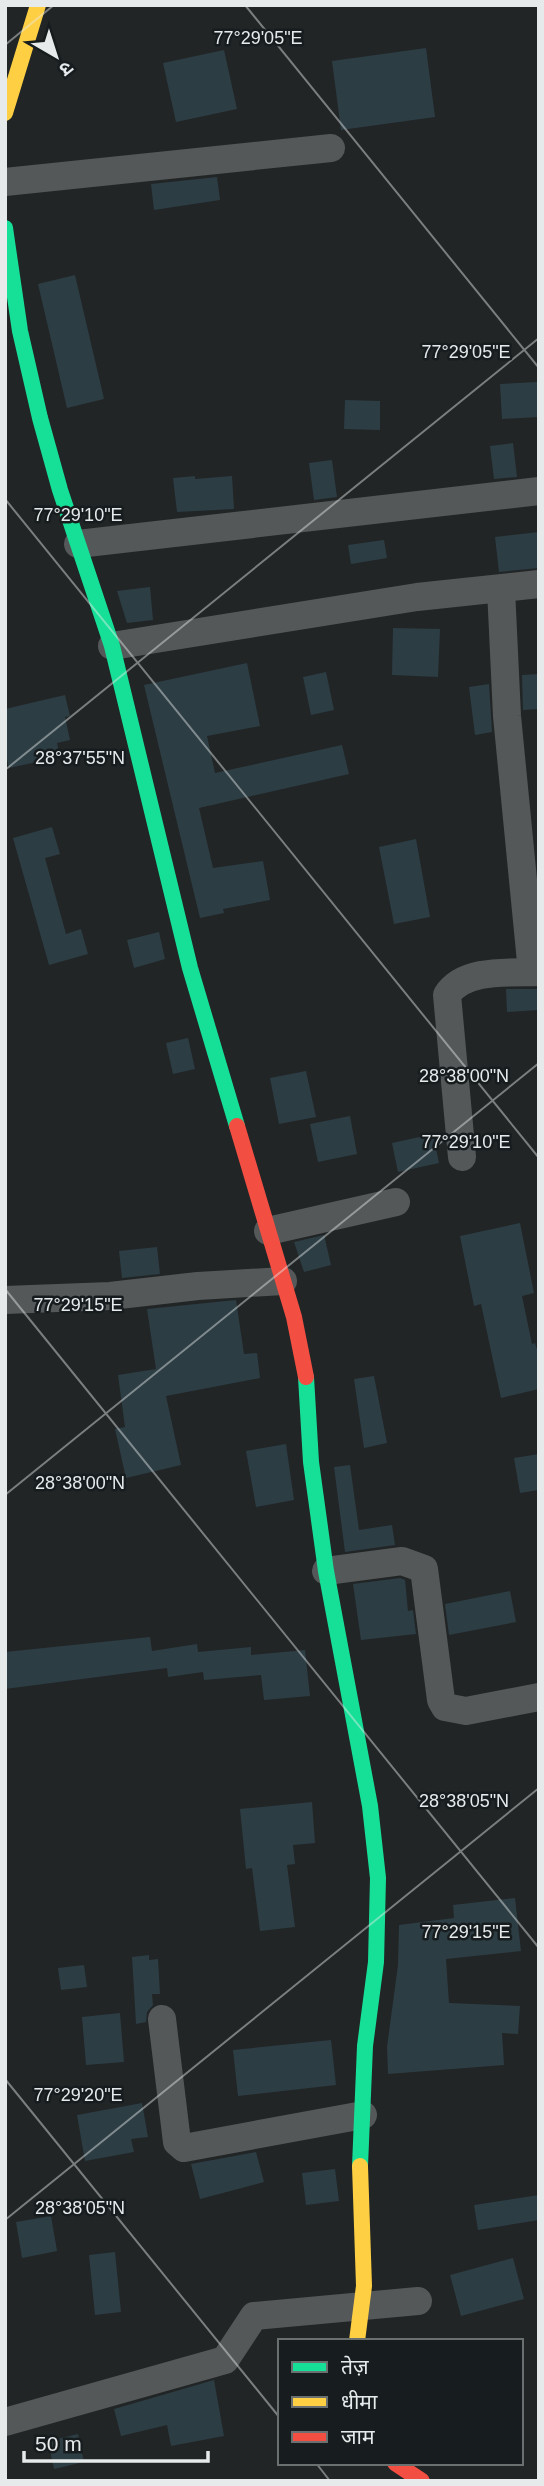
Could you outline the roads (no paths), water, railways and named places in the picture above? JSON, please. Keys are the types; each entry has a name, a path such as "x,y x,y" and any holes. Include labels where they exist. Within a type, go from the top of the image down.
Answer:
{"street":[{"path":"5,113 38,5"},
{"path":"5,182 331,148"},
{"path":"5,228 20,331 40,418 112,646 190,968 283,1280 306,1374 311,1462 326,1571 370,1806 378,1878 376,1962 367,2014 363,2115 362,2306 357,2339"},
{"path":"78,544 539,491"},
{"path":"112,646 417,597 539,584"},
{"path":"462,1157 447,995 461,981 495,973 535,972 507,716 501,589"},
{"path":"268,1231 396,1202"},
{"path":"5,1300 110,1296 283,1280"},
{"path":"326,1571 402,1562 424,1569 441,1700 445,1707 466,1711 539,1697"},
{"path":"162,2019 177,2142 184,2148 363,2115"},
{"path":"5,2422 225,2360 254,2316 418,2301"},
{"path":"398,2465 422,2481"}]}
